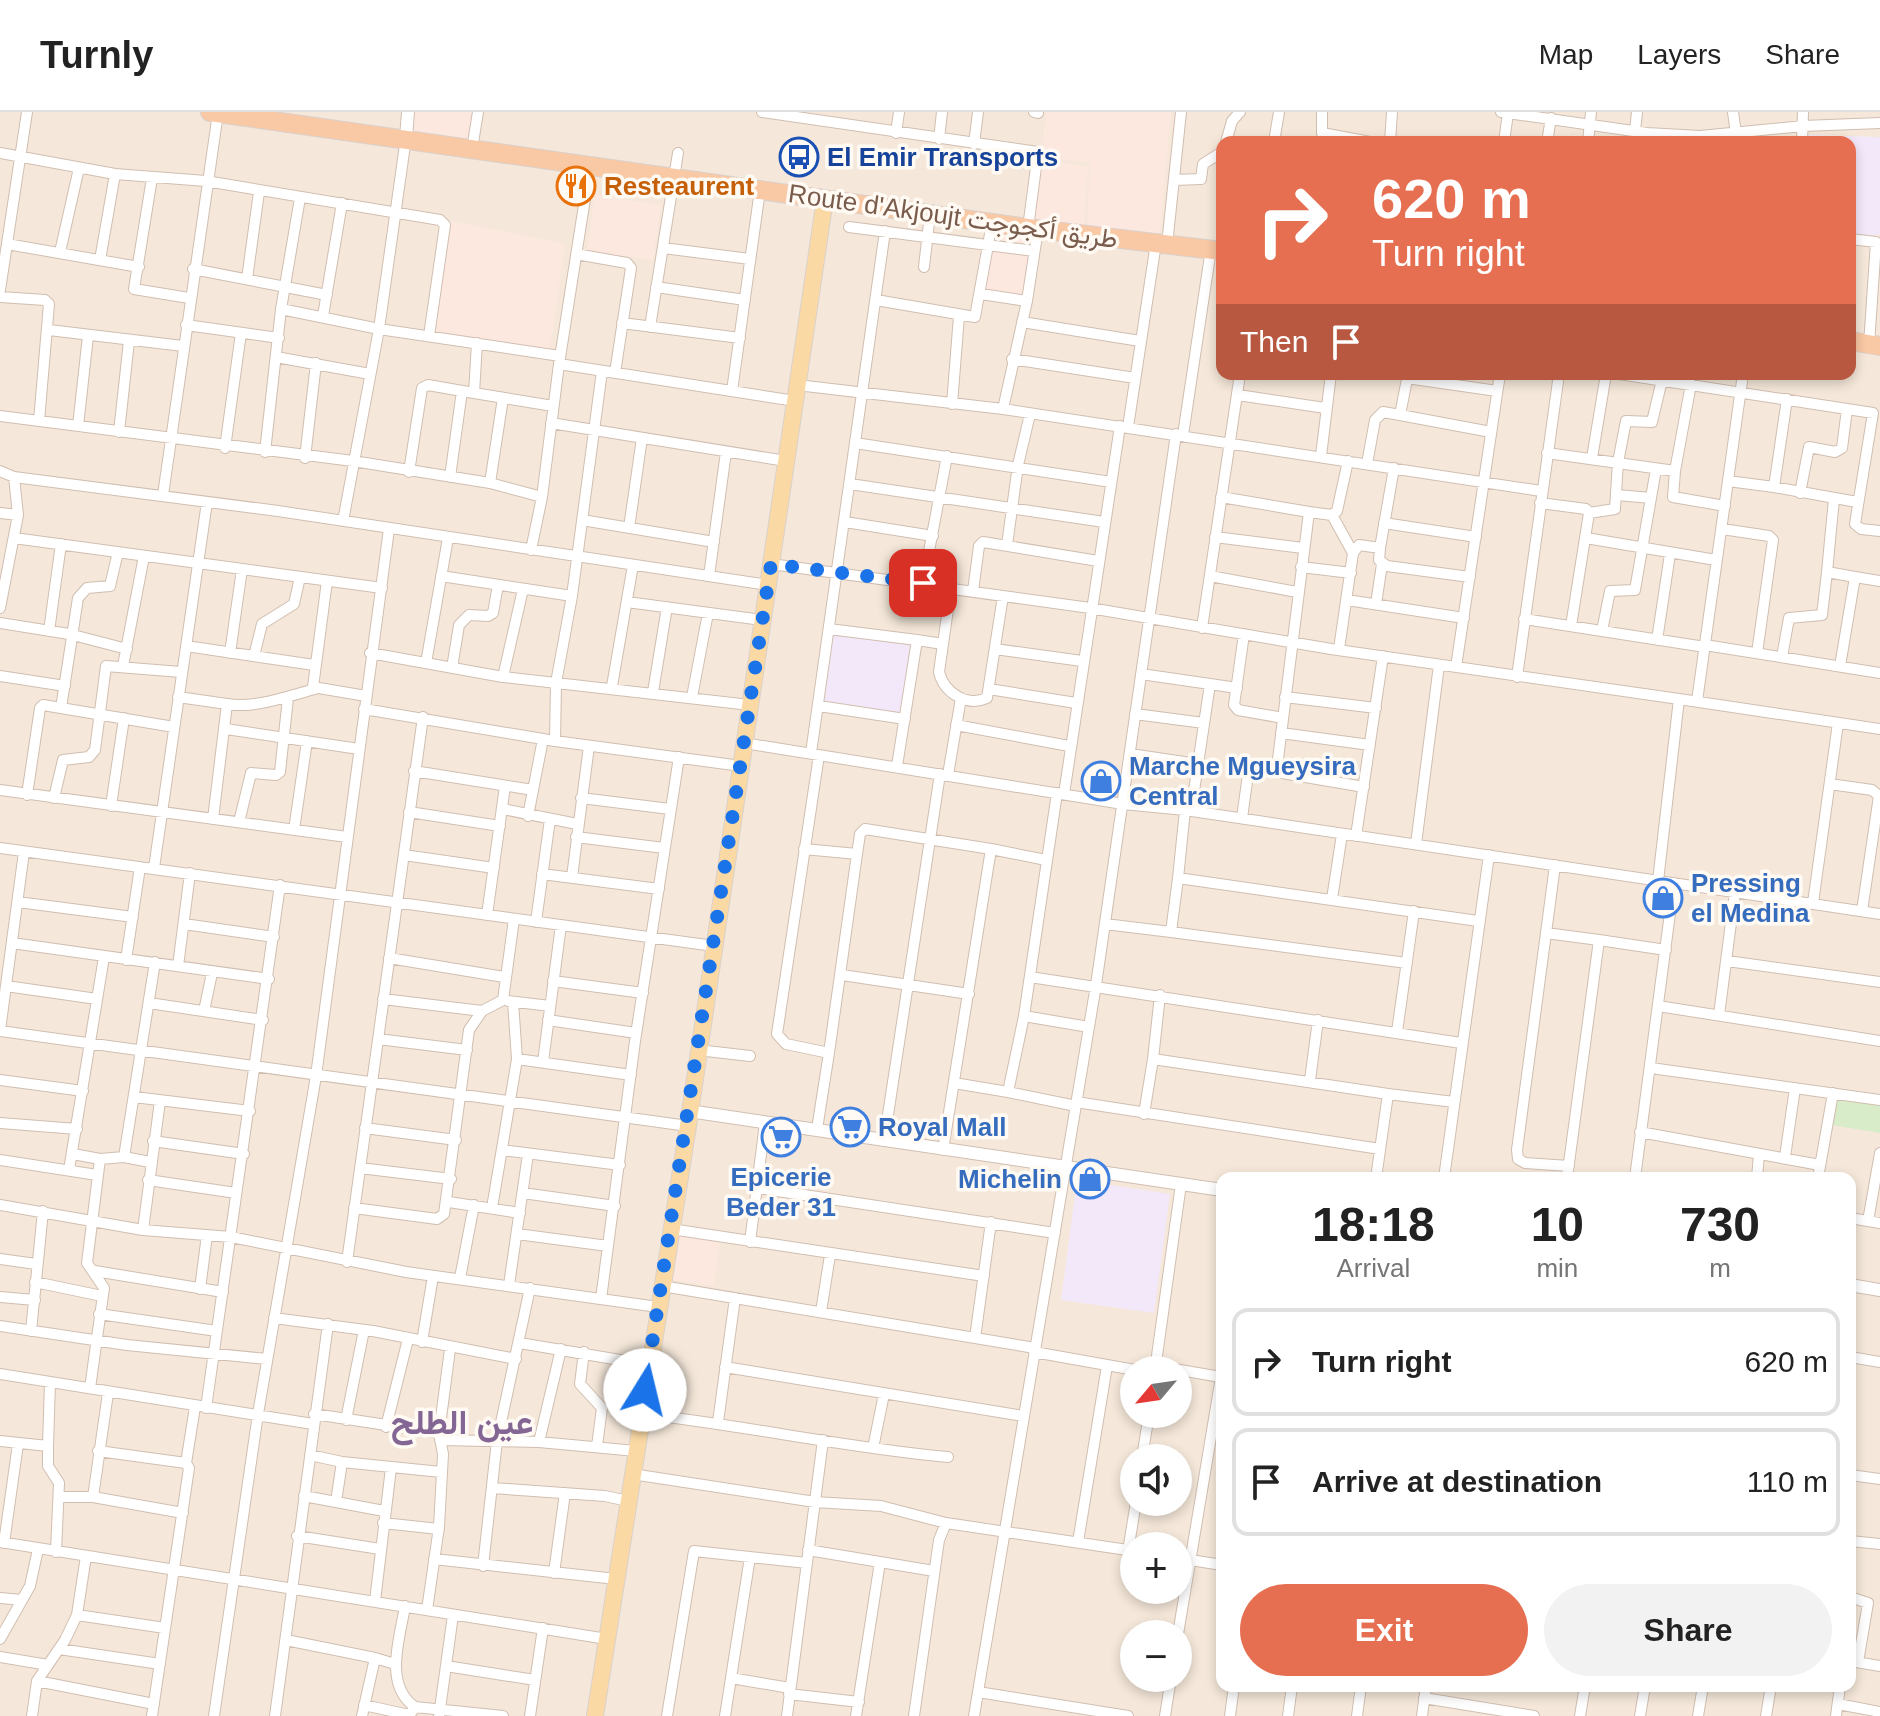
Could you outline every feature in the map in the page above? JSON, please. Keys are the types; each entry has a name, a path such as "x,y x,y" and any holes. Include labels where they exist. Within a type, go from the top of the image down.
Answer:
{"highway":[{"name":"Route d'Akjoujt طريق أكجوجت","path":"214,113 276,117 590,167 992,223 1216,250"}],"main road":[{"path":"595,1716 688,1119 825,199"}],"street":[{"path":"0,290 5,237 27,112"},
{"path":"343,521 379,329 408,112"},
{"path":"472,149 478,112"},
{"path":"762,112 806,115 896,133 1038,152 1034,251 1027,301 1003,409"},
{"path":"896,133 899,112"},
{"path":"939,139 942,112"},
{"path":"974,144 978,112"},
{"path":"1008,1092 1024,1016 1046,860 1069,746 1111,482 1174,180 1181,112"},
{"path":"1228,136 1232,121 1240,112"},
{"path":"1275,136 1279,112"},
{"path":"1318,136 1322,112"},
{"path":"1390,136 1392,112"},
{"path":"1501,112 1551,118 1590,117 1643,136"},
{"path":"1635,131 1637,112"},
{"path":"1733,112 1736,134"},
{"path":"1802,136 1803,112"},
{"path":"163,495 214,113"},
{"path":"1505,136 1508,113"},
{"path":"1548,136 1551,118"},
{"path":"1722,136 1845,118 1880,123"},
{"path":"0,153 115,174 206,181 440,220 445,225 429,336"},
{"path":"650,327 678,153"},
{"path":"1174,180 1201,179 1203,164 1216,156"},
{"path":"531,550 542,497 559,360 590,167"},
{"path":"60,252 79,168"},
{"path":"100,260 115,174"},
{"path":"152,178 135,290 189,298"},
{"path":"732,391 760,190"},
{"path":"0,192 14,194"},
{"path":"247,279 259,192"},
{"path":"265,452 281,309 300,198"},
{"path":"323,316 342,203"},
{"path":"924,267 930,214"},
{"path":"876,300 975,317 992,223"},
{"path":"849,227 1034,251"},
{"path":"829,1053 786,1044 777,1034 804,849 829,629 885,231"},
{"path":"5,237 60,252 139,267"},
{"path":"1856,240 1876,242 1876,285 1866,344"},
{"path":"663,248 750,259"},
{"path":"974,1716 1096,985 1180,434 1216,250"},
{"path":"576,254 630,265 615,373"},
{"path":"193,269 327,295"},
{"path":"656,287 745,300"},
{"path":"981,294 1027,301"},
{"path":"0,297 47,302 51,312 39,421"},
{"path":"281,309 379,329 477,343 602,371 732,391 863,394 1003,409 1321,456 1541,497 1586,509 1589,513 1571,626"},
{"path":"952,404 959,316"},
{"path":"1022,322 1140,341"},
{"path":"622,323 740,338"},
{"path":"186,325 279,338"},
{"path":"49,330 183,346"},
{"path":"225,448 241,333"},
{"path":"78,426 88,336"},
{"path":"119,432 129,341"},
{"path":"450,477 477,343"},
{"path":"276,357 370,374"},
{"path":"1012,359 1135,378"},
{"path":"305,458 316,363"},
{"path":"555,741 556,683 572,596 602,371"},
{"path":"1202,628 1239,380"},
{"path":"1321,456 1330,380"},
{"path":"1400,415 1407,380"},
{"path":"1432,380 1497,391"},
{"path":"1456,667 1499,380"},
{"path":"1517,677 1558,380"},
{"path":"1592,458 1605,380"},
{"path":"1589,513 1615,509 1618,462 1626,421 1652,422 1662,380 1876,414 1857,502 1857,527 1880,531"},
{"path":"1697,701 1742,380"},
{"path":"1691,384 1673,497 1725,506"},
{"path":"409,472 422,388 428,385 553,406"},
{"path":"1238,395 1325,408"},
{"path":"490,483 503,398"},
{"path":"1774,487 1787,399"},
{"path":"1800,493 1807,449 1813,445 1839,451 1847,409"},
{"path":"1007,545 1018,465 1030,414"},
{"path":"1367,464 1378,414 1400,415 1491,432"},
{"path":"0,416 225,448 353,461 490,483 542,497"},
{"path":"551,423 786,461"},
{"path":"629,528 642,438"},
{"path":"855,443 1018,465 1111,482"},
{"path":"709,576 726,452"},
{"path":"1547,453 1675,471"},
{"path":"923,583 947,456"},
{"path":"1221,497 1332,515 1337,511 1348,461"},
{"path":"1376,604 1382,564 1379,560 1380,548 1394,468"},
{"path":"1602,631 1607,594 1613,590 1628,593 1635,590 1656,469"},
{"path":"0,471 14,477 163,495 768,585"},
{"path":"0,608 18,515 14,477"},
{"path":"1728,481 1857,502"},
{"path":"850,484 1013,505 1104,522"},
{"path":"1617,495 1651,498"},
{"path":"1782,657 1791,616 1822,615 1834,499"},
{"path":"154,868 207,502"},
{"path":"1278,771 1291,641 1309,512"},
{"path":"0,513 18,515"},
{"path":"1332,515 1353,553"},
{"path":"582,520 714,542"},
{"path":"845,522 933,536"},
{"path":"1384,523 1476,537"},
{"path":"214,1716 258,1414 316,1076 370,653 389,529"},
{"path":"1722,529 1769,536 1773,540 1757,653"},
{"path":"1215,537 1303,548"},
{"path":"14,538 382,588"},
{"path":"426,663 448,538"},
{"path":"1586,538 1716,560"},
{"path":"973,591 979,546 990,541 1098,561"},
{"path":"49,631 61,544"},
{"path":"1339,649 1353,553 1359,545 1380,548"},
{"path":"61,708 80,594 91,586 110,586 118,552"},
{"path":"1657,640 1670,554"},
{"path":"123,666 144,556"},
{"path":"771,564 923,583 1517,677 1880,729"},
{"path":"1382,564 1470,577"},
{"path":"612,686 633,565"},
{"path":"1301,567 1351,573"},
{"path":"230,653 242,569"},
{"path":"1827,572 1880,581"},
{"path":"441,576 572,596"},
{"path":"1210,576 1297,592"},
{"path":"254,656 262,624 285,613 294,604 300,577"},
{"path":"1840,666 1855,577"},
{"path":"315,689 314,665 327,581"},
{"path":"452,668 461,621 469,615 493,613 498,585"},
{"path":"951,588 939,672 942,684 961,698 983,700 989,689 1003,596"},
{"path":"503,677 523,589"},
{"path":"1347,600 1464,618"},
{"path":"627,602 762,620"},
{"path":"653,692 667,607"},
{"path":"692,697 708,613"},
{"path":"1524,619 1880,673"},
{"path":"0,623 73,635 127,649"},
{"path":"829,629 943,644"},
{"path":"1244,634 1234,705 1238,710 1283,718"},
{"path":"897,766 917,640"},
{"path":"186,646 314,665"},
{"path":"995,649 1082,661"},
{"path":"370,653 503,677 612,686 750,705"},
{"path":"1356,836 1383,656"},
{"path":"1416,844 1439,665"},
{"path":"54,798 63,760 89,757 94,753 105,667 181,672"},
{"path":"1141,674 1237,688"},
{"path":"0,676 65,686"},
{"path":"1171,932 1210,684"},
{"path":"178,697 245,708 260,700 288,698 315,689 366,696"},
{"path":"989,689 1076,703"},
{"path":"1285,697 1376,708"},
{"path":"239,822 250,775 279,774 288,698"},
{"path":"884,1141 930,839 961,698"},
{"path":"1658,881 1679,699"},
{"path":"213,819 227,704"},
{"path":"27,795 40,708 43,705 174,727"},
{"path":"819,706 905,719"},
{"path":"364,709 555,741 741,766"},
{"path":"1135,714 1204,723"},
{"path":"347,1262 423,717"},
{"path":"111,806 124,718"},
{"path":"1813,903 1838,723"},
{"path":"956,725 1069,746"},
{"path":"226,729 359,749"},
{"path":"1281,733 1370,745"},
{"path":"528,816 543,739"},
{"path":"294,830 307,741"},
{"path":"744,743 1123,804 1188,810 1880,914"},
{"path":"572,877 589,746"},
{"path":"1130,754 1198,764"},
{"path":"601,1299 636,1033 679,757"},
{"path":"1242,818 1249,767 1364,787"},
{"path":"414,771 533,790"},
{"path":"1830,784 1872,790 1879,796 1875,863 1862,911"},
{"path":"487,915 505,786"},
{"path":"0,790 347,837"},
{"path":"581,798 670,809"},
{"path":"503,809 577,824"},
{"path":"409,812 500,826"},
{"path":"536,922 550,819"},
{"path":"817,1129 842,975 860,834 865,829 1046,860"},
{"path":"1332,899 1342,834"},
{"path":"576,837 664,848"},
{"path":"0,848 714,946"},
{"path":"804,849 857,854"},
{"path":"943,1150 991,849"},
{"path":"24,852 0,1030 626,1118 765,1123 817,1129 1216,1189"},
{"path":"404,855 494,868"},
{"path":"1445,1172 1489,855"},
{"path":"1555,865 1517,1150 1518,1159 1525,1163 1568,1172 1599,940"},
{"path":"126,960 140,867"},
{"path":"178,966 190,873"},
{"path":"542,874 659,889"},
{"path":"1178,878 1478,921"},
{"path":"1636,1172 1674,883"},
{"path":"37,1681 153,1710 190,1474 186,1463 215,1354 280,885"},
{"path":"1719,1015 1735,892"},
{"path":"18,902 133,917"},
{"path":"1397,1032 1414,911"},
{"path":"492,1208 517,1059 504,977 514,919"},
{"path":"184,924 274,937"},
{"path":"1105,924 1407,963"},
{"path":"543,1062 561,925"},
{"path":"1546,933 1666,950"},
{"path":"12,943 269,979"},
{"path":"69,1170 104,957"},
{"path":"389,958 504,977"},
{"path":"1727,961 1880,982"},
{"path":"124,1157 155,962"},
{"path":"204,1011 212,973"},
{"path":"842,975 969,994"},
{"path":"1030,977 1461,1043"},
{"path":"553,981 643,993"},
{"path":"6,986 97,999"},
{"path":"1144,1114 1160,995"},
{"path":"383,999 482,1011 508,1001 550,1006"},
{"path":"149,1003 263,1020"},
{"path":"1658,1006 1880,1041"},
{"path":"354,1208 437,1219 444,1214 449,1202 470,1026 482,1011"},
{"path":"1024,1016 1089,1027"},
{"path":"548,1020 636,1033"},
{"path":"1310,1080 1318,1020"},
{"path":"378,1039 467,1050"},
{"path":"698,1050 750,1056"},
{"path":"517,1059 631,1075"},
{"path":"1153,1059 1454,1102"},
{"path":"1651,1068 1880,1100"},
{"path":"0,1080 83,1091"},
{"path":"954,1083 1380,1149"},
{"path":"1785,1157 1795,1088"},
{"path":"1819,1172 1833,1093"},
{"path":"1377,1172 1388,1094"},
{"path":"134,1097 250,1111"},
{"path":"143,1230 160,1101"},
{"path":"0,1123 77,1129"},
{"path":"750,1242 765,1123"},
{"path":"365,1128 456,1140"},
{"path":"1640,1132 1820,1165"},
{"path":"153,1141 244,1154"},
{"path":"502,1150 620,1165"},
{"path":"1874,1222 1880,1153"},
{"path":"73,1154 150,1162"},
{"path":"509,1285 528,1154"},
{"path":"1758,1172 1759,1154"},
{"path":"90,1388 103,1283 87,1263 100,1159"},
{"path":"0,1160 97,1175"},
{"path":"360,1168 451,1179"},
{"path":"148,1180 236,1193"},
{"path":"1158,1356 1181,1184"},
{"path":"758,1188 1055,1233"},
{"path":"523,1193 615,1206"},
{"path":"449,1202 520,1213"},
{"path":"0,1205 143,1230 231,1237 347,1262 433,1276 658,1307"},
{"path":"460,1278 474,1205"},
{"path":"31,1331 43,1211"},
{"path":"975,1338 991,1222"},
{"path":"671,1229 984,1276"},
{"path":"517,1234 608,1246"},
{"path":"200,1289 207,1235"},
{"path":"821,1312 830,1255"},
{"path":"0,1259 36,1264"},
{"path":"94,1271 223,1292"},
{"path":"422,1342 433,1276"},
{"path":"35,1282 102,1296"},
{"path":"662,1286 975,1338 1120,1368"},
{"path":"1856,1286 1880,1290"},
{"path":"483,1566 497,1441 530,1288"},
{"path":"0,1297 35,1300"},
{"path":"718,1422 735,1298"},
{"path":"99,1314 217,1331"},
{"path":"274,1318 364,1330 450,1349 516,1359"},
{"path":"275,1716 328,1324"},
{"path":"0,1326 267,1359"},
{"path":"346,1420 364,1330"},
{"path":"386,1427 408,1339"},
{"path":"520,1343 649,1365"},
{"path":"427,1610 439,1529 440,1437 450,1349"},
{"path":"539,1442 561,1349"},
{"path":"584,1352 580,1384 602,1405 597,1446"},
{"path":"1856,1360 1880,1362"},
{"path":"1078,1542 1107,1366"},
{"path":"725,1367 1023,1416"},
{"path":"1192,1373 1216,1376"},
{"path":"0,1374 200,1407 346,1420 440,1437 636,1451"},
{"path":"50,1382 48,1466 59,1483 56,1552"},
{"path":"93,1497 108,1393"},
{"path":"873,1448 884,1394"},
{"path":"1189,1532 1216,1401"},
{"path":"642,1414 718,1422 948,1457"},
{"path":"787,1716 823,1440"},
{"path":"0,1441 48,1446"},
{"path":"18,1444 5,1488 2,1543 607,1639"},
{"path":"98,1451 186,1463"},
{"path":"310,1455 342,1462 441,1472"},
{"path":"336,1502 342,1462"},
{"path":"375,1601 391,1468"},
{"path":"632,1474 815,1502 881,1506 946,1523 1120,1549"},
{"path":"1856,1476 1880,1479"},
{"path":"492,1488 628,1501"},
{"path":"554,1573 565,1493"},
{"path":"304,1496 439,1529"},
{"path":"59,1497 93,1497 183,1513"},
{"path":"914,1716 939,1540 946,1523"},
{"path":"297,1536 380,1549"},
{"path":"1856,1542 1880,1544"},
{"path":"0,1639 30,1586 38,1549"},
{"path":"808,1550 934,1571"},
{"path":"667,1716 694,1551 807,1563"},
{"path":"32,1716 37,1681 77,1615 86,1556"},
{"path":"725,1716 750,1557"},
{"path":"434,1559 616,1579"},
{"path":"1192,1559 1216,1564"},
{"path":"856,1716 880,1562"},
{"path":"0,1598 22,1600"},
{"path":"1856,1599 1868,1603 1856,1654"},
{"path":"405,1606 395,1675 411,1713"},
{"path":"77,1615 165,1628"},
{"path":"440,1712 453,1615"},
{"path":"530,1716 543,1628"},
{"path":"286,1640 395,1664"},
{"path":"59,1649 160,1664"},
{"path":"0,1657 48,1665"},
{"path":"375,1658 363,1711 503,1716"},
{"path":"1856,1662 1880,1666"},
{"path":"446,1666 535,1680"},
{"path":"731,1678 859,1702"},
{"path":"978,1692 1128,1716"},
{"path":"1165,1716 1169,1692"},
{"path":"1230,1716 1233,1692"},
{"path":"1288,1716 1291,1692"},
{"path":"1357,1716 1360,1692"},
{"path":"1422,1716 1425,1692 1534,1716"},
{"path":"1580,1716 1584,1692"},
{"path":"1640,1716 1644,1692"},
{"path":"1698,1716 1702,1692"},
{"path":"1766,1716 1770,1692"},
{"path":"1836,1716 1839,1692"},
{"path":"1838,1704 1880,1712"}],"shaded area":[{"path":"0,112 1880,112 1880,1716 0,1716"},
{"path":"413,112 477,112 471,143 410,135"},
{"path":"1046,112 1171,112 1159,240 1087,229 1090,163 1042,157"},
{"path":"1856,136 1880,137 1880,235 1856,236"},
{"path":"1041,160 1088,167 1083,233 1033,226"},
{"path":"595,195 661,205 653,260 587,251"},
{"path":"449,221 565,244 550,349 436,331"},
{"path":"992,229 1033,235 1024,299 984,293"},
{"path":"832,630 912,641 900,713 823,701"},
{"path":"1077,1180 1170,1194 1154,1313 1061,1300"},
{"path":"674,1232 720,1239 714,1286 668,1279"}],"green space":[{"path":"1835,1096 1880,1103 1880,1133 1831,1125"}],"place":[{"name":"El Emir Transports","path":"799,157"},
{"name":"Resteaurent","path":"576,186"},
{"name":"Marche Mgueysira Central","path":"1101,781"},
{"name":"Pressing el Medina","path":"1663,898"},
{"name":"Royal Mall","path":"850,1127"},
{"name":"Epicerie Beder 31","path":"781,1137"},
{"name":"Michelin","path":"1090,1179"}],"district":[{"name":"عين الطلح","path":"462,1422"}],"route":[{"path":"645,1390 688,1126 771,564 923,583"}]}
